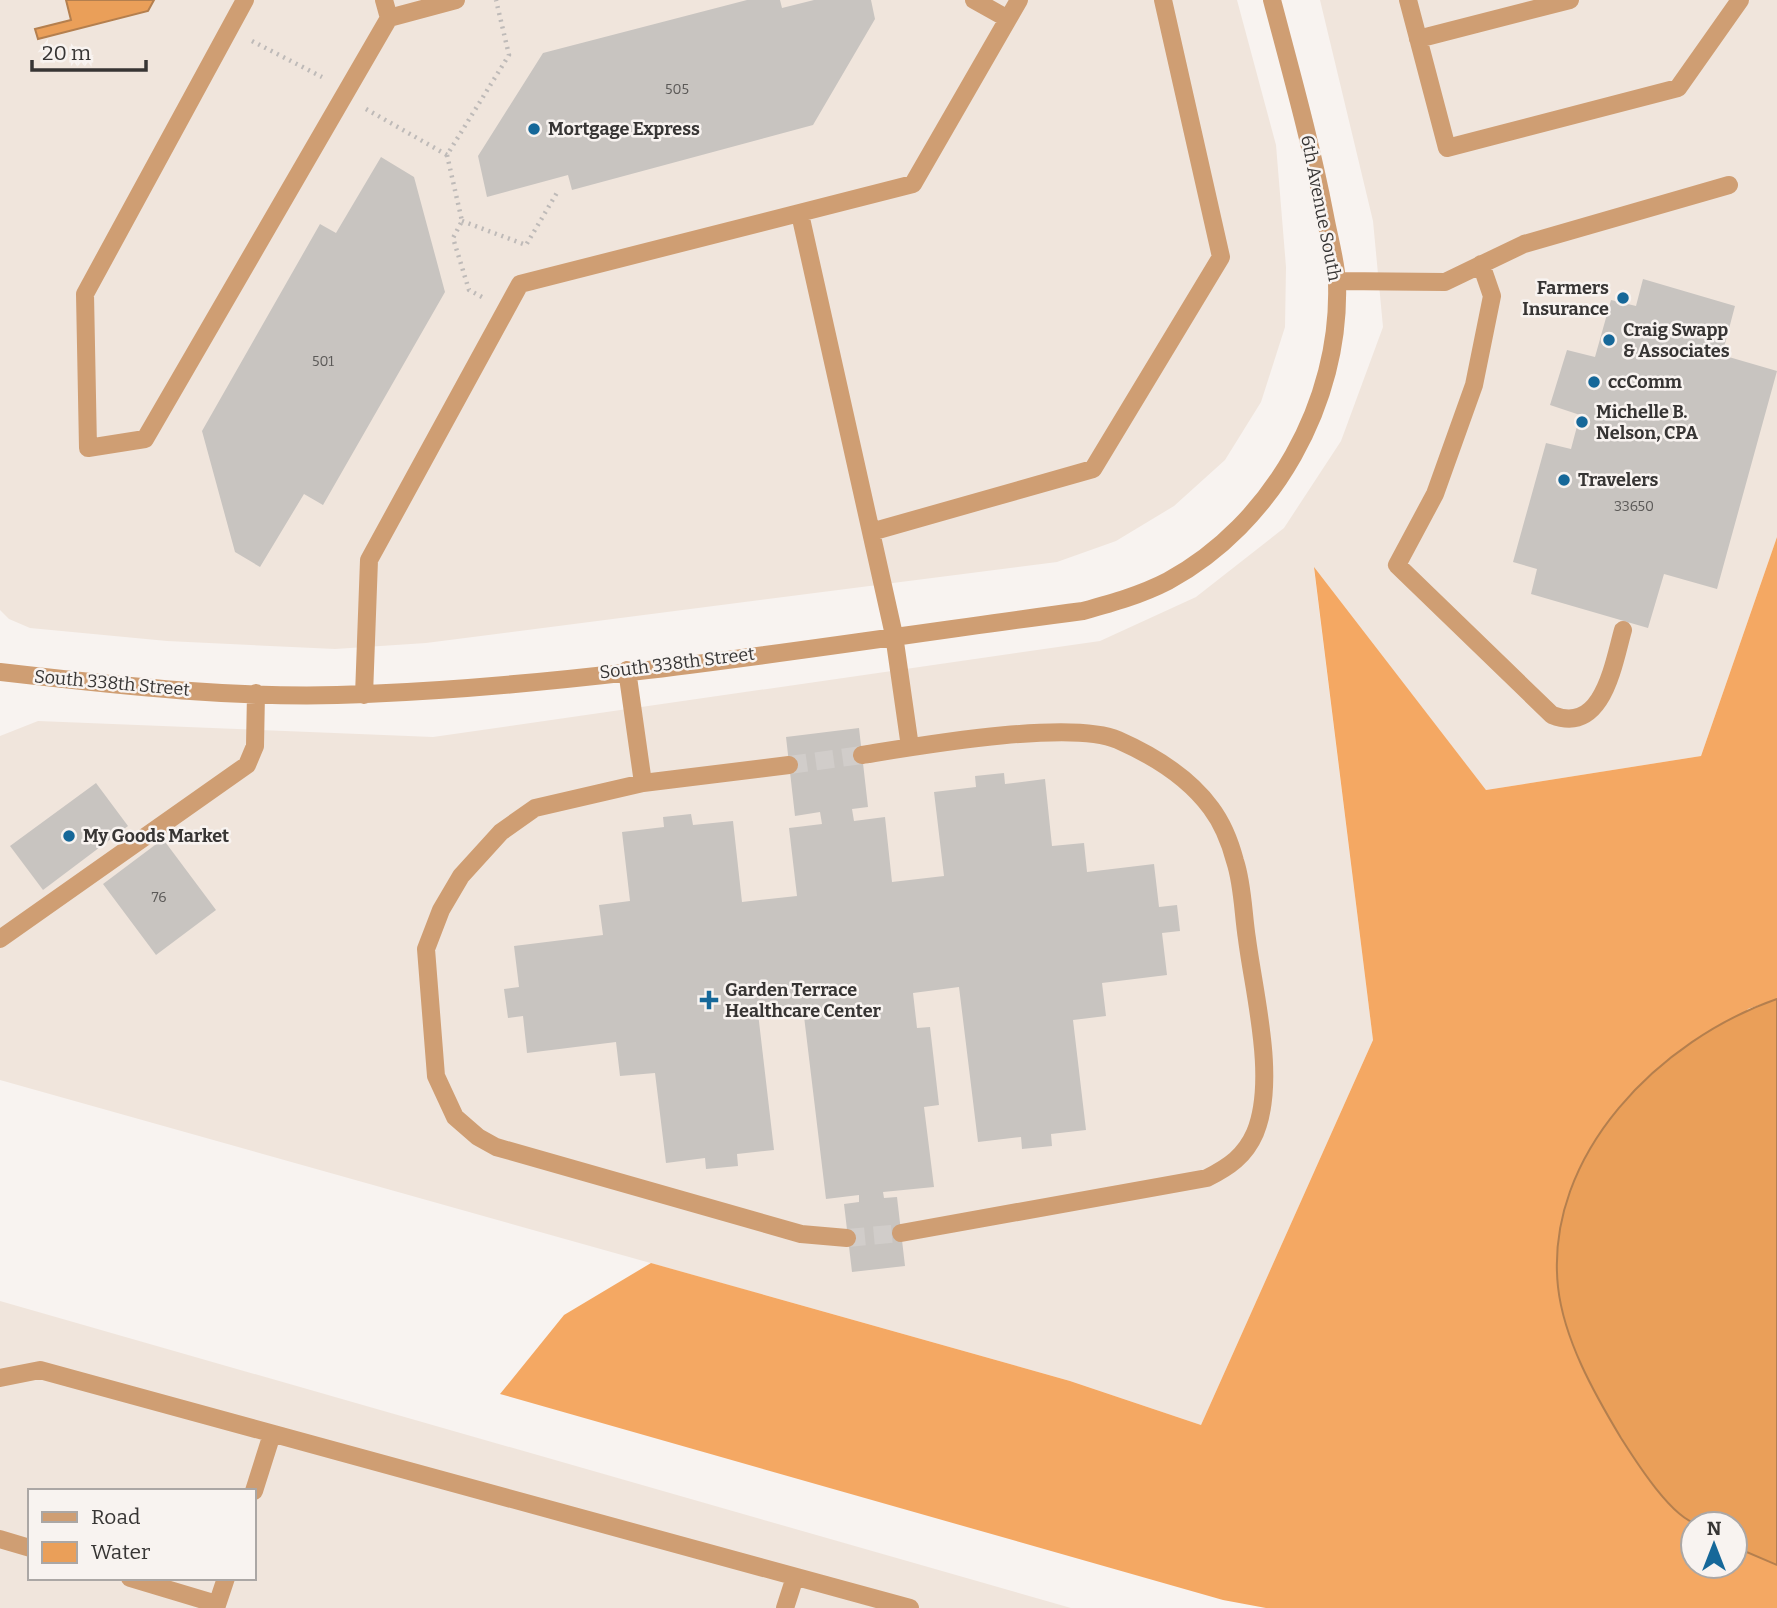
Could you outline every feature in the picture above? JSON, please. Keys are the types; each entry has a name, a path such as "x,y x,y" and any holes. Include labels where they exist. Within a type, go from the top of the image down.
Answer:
{"street":[{"path":"245,0 85,294 88,448 145,439 389,18 457,0"},
{"path":"384,0 389,18"},
{"path":"974,0 1008,19"},
{"path":"364,695 369,560 520,284 913,184 1019,0"},
{"path":"871,532 1093,469 1221,257 1164,0"},
{"name":"6th Avenue South","path":"1272,0 1317,172 1337,281 1336,333 1325,382 1295,455"},
{"path":"1408,0 1447,148 1678,88 1740,0"},
{"path":"1418,39 1570,0"},
{"path":"1337,281 1445,282 1524,244 1730,185"},
{"path":"800,214 894,635 910,747"},
{"path":"1481,264 1492,296 1474,385 1436,494 1397,565 1552,715 1562,719 1585,714 1606,690 1623,630"},
{"name":"South 338th Street","path":"0,672 138,686 256,693 364,695 627,670 1083,611 1125,599 1168,580 1231,534 1295,455"},
{"path":"627,670 643,783"},
{"path":"0,939 247,765 255,746 256,693"},
{"path":"862,755 910,747 1075,730 1115,739 1138,749 1192,786 1211,808 1224,829 1236,863 1264,1060 1257,1130 1247,1149 1230,1166 1207,1178 901,1233"},
{"path":"789,765 643,783 535,808 501,832 461,876 441,910 426,949 436,1076 441,1091 460,1123 496,1147 801,1234 848,1238"},
{"path":"0,1378 40,1370 910,1608"},
{"path":"255,1489 272,1434"},
{"path":"0,1539 28,1547"},
{"path":"785,1608 795,1577"},
{"path":"136,1580 217,1606 225,1580"}],"path":[{"path":"496,0 509,55 447,155 462,221 453,238 469,290 506,310"},
{"path":"229,29 345,93 447,155"},
{"path":"462,221 526,245 558,191"}],"shaded area":[{"path":"0,0 1237,0 1276,145 1286,267 1285,327 1261,402 1225,460 1174,506 1116,541 1057,562 426,643 335,649 167,641 30,628 9,619 0,610"},
{"path":"1320,0 1777,0 1777,537 1701,756 1486,790 1314,569 1373,1040 1201,1425 1070,1381 0,1080 0,736 38,721 433,737 1100,641 1196,597 1284,528 1341,441 1383,327 1373,221"},
{"path":"1777,537 1777,999 1748,1009 1558,1250 1565,1310 1572,1338 1583,1364 1610,1414 1661,1488 1680,1510 1679,1580 1749,1580 1749,1553 1777,1565 1777,1608 1266,1608 1223,1600 500,1394 564,1315 651,1263 1070,1381 1201,1425 1373,1040 1314,567 1486,790 1701,756"},
{"path":"0,1301 1071,1608 0,1608"}],"water":[{"path":"66,0 154,0 148,11 38,39 35,29 71,20"},
{"path":"1777,999 1777,1565 1749,1553 1749,1510 1679,1510 1679,1513 1655,1487 1621,1438 1582,1366 1567,1327 1558,1287 1559,1238 1570,1192 1591,1148 1619,1108 1653,1073 1692,1042 1734,1017"}],"building":[{"path":"747,0 780,0 782,8 814,0 871,0 875,19 813,125 572,190 568,175 487,197 478,156 543,53"},
{"path":"381,157 414,177 445,292 323,505 304,494 260,567 235,552 202,431 320,224 336,233"},
{"path":"1643,279 1735,306 1722,355 1777,371 1717,589 1664,574 1648,628 1531,594 1537,569 1513,562 1546,443 1571,449 1580,415 1550,405 1567,350 1595,357 1611,300 1636,306"},
{"name":"Garden Terrace Healthcare Center","path":"859,728 868,807 852,809 854,821 885,817 892,882 944,876 934,792 976,787 975,776 1004,773 1005,784 1045,779 1052,846 1084,843 1087,872 1154,864 1159,907 1177,905 1180,931 1162,933 1167,975 1102,983 1106,1016 1073,1020 1086,1130 1051,1134 1052,1146 1022,1149 1021,1137 978,1142 959,987 913,993 917,1028 930,1027 939,1105 924,1107 934,1187 883,1192 884,1198 897,1197 905,1266 852,1272 844,1204 859,1202 859,1195 826,1199 803,1008 758,1013 774,1150 737,1154 738,1166 706,1169 705,1158 666,1163 655,1073 620,1076 616,1042 527,1053 523,1016 508,1018 504,989 519,987 514,946 603,935 599,905 630,901 622,832 664,827 663,817 691,814 693,825 733,821 742,902 797,896 789,828 822,824 820,812 795,816 786,737"},
{"name":"My Goods Market","path":"96,783 128,826 43,890 10,846"},
{"path":"163,839 216,910 156,955 103,884"}],"tunnel":[{"path":"789,765 862,755"},
{"path":"847,1238 901,1233"}],"place":[{"name":"Mortgage Express","path":"534,129"},
{"name":"Farmers Insurance","path":"1623,298"},
{"name":"Craig Swapp & Associates","path":"1609,340"},
{"name":"ccComm","path":"1594,382"},
{"name":"Michelle B. Nelson, CPA","path":"1582,422"},
{"name":"Travelers","path":"1564,480"},
{"name":"My Goods Market","path":"69,836"},
{"name":"Garden Terrace Healthcare Center","path":"709,1000"}]}
